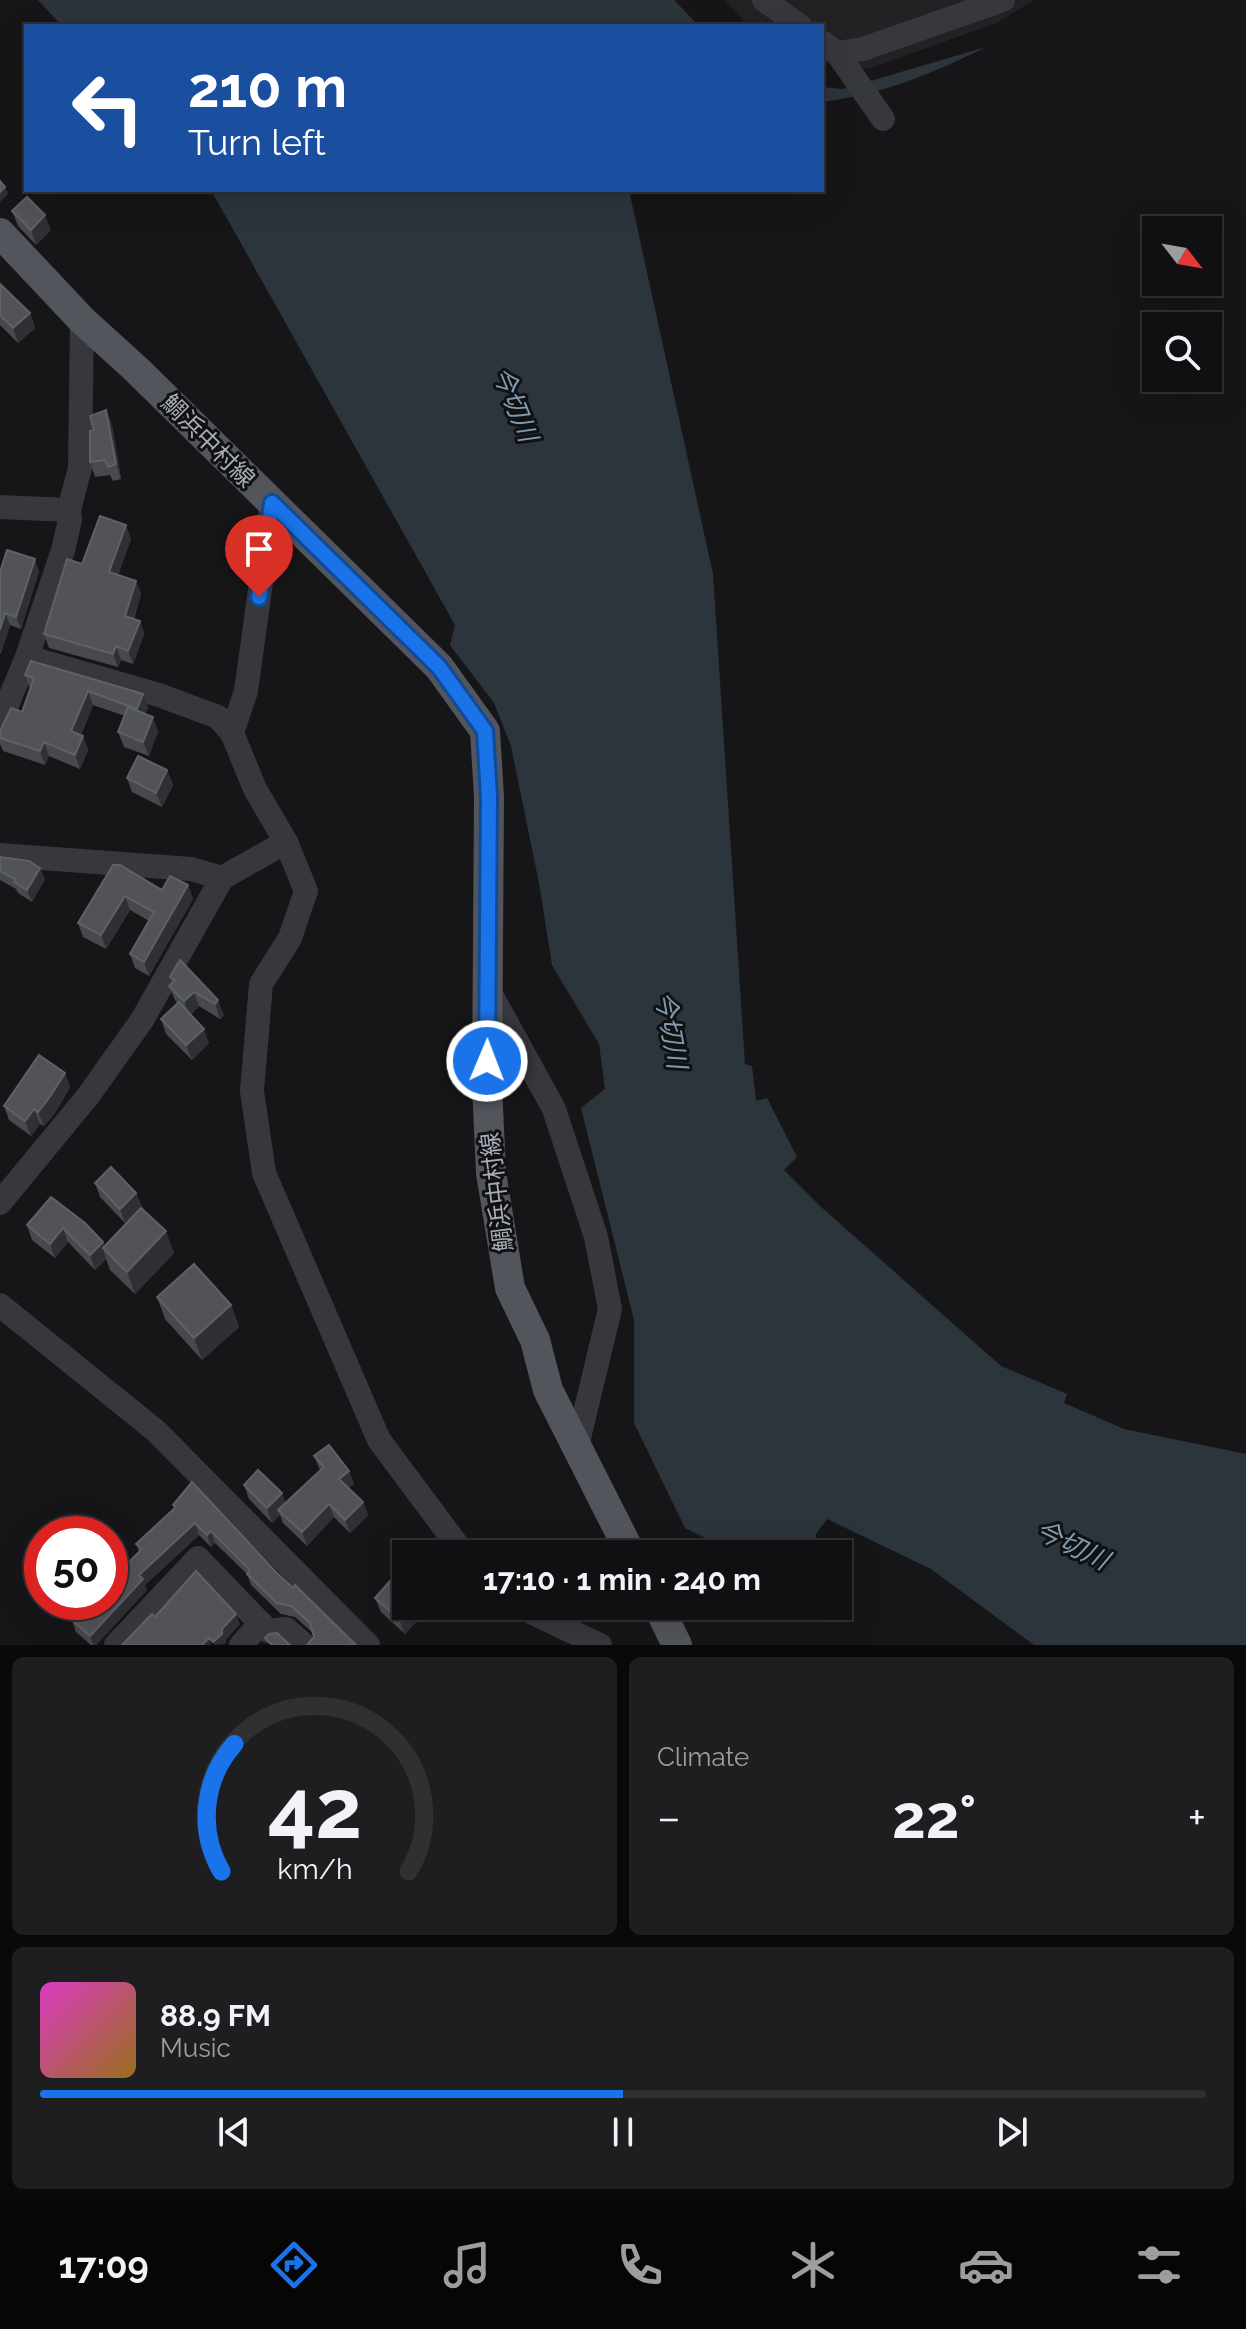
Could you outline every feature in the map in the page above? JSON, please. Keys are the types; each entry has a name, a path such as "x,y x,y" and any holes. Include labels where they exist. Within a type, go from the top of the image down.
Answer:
{"main road":[{"name":"鯛浜中村線","path":"0,233 82,320 137,370 439,667 485,731 489,797 487,1085 491,1173 510,1288 535,1340 548,1390 624,1540"},
{"path":"665,1620 677,1645"}],"street":[{"path":"764,0 797,24"},
{"path":"830,48 863,49 1003,0"},
{"path":"830,48 883,119"},
{"path":"0,722 27,657 70,520 69,510 80,468 82,320"},
{"path":"232,733 246,691 272,503"},
{"path":"0,507 69,510"},
{"path":"27,657 159,695 218,717 232,733 255,789 286,842 306,891 290,938 261,984 252,1091 264,1173 379,1440 454,1540"},
{"path":"0,1203 88,1096 142,1020 222,878 286,842"},
{"path":"0,855 191,869 222,878"},
{"path":"488,989 554,1109 596,1237 610,1309 577,1446"},
{"path":"0,1305 156,1431 368,1645"},
{"path":"116,1645 198,1558 268,1631 286,1629 304,1645"},
{"path":"547,1620 600,1645"},
{"path":"241,1645 261,1623"}],"shaded area":[{"path":"725,0 1034,0 997,23 868,69 824,62 824,24 746,24"}],"water":[{"path":"38,0 674,0 697,24 60,24"},
{"path":"986,47 907,82 867,94 824,102 824,87 843,89"},
{"name":"今切川","path":"212,192 629,192 713,574 745,1064 752,1066 756,1101 767,1098 797,1157 784,1170 820,1206 1001,1366 1067,1394 1064,1403 1124,1429 1246,1454 1246,1645 1034,1645 931,1569 827,1519 816,1534 816,1540 710,1540 685,1528 634,1423 634,1320 581,1108 605,1089 599,1044 552,965 511,746 494,703 450,645 455,625"}],"building":[{"path":"27,197 45,215 31,230 12,211"},
{"path":"0,284 30,313 13,328 0,315"},
{"path":"106,410 116,464 108,467 105,460 90,462 90,431 94,430 90,416"},
{"path":"100,516 126,525 109,572 136,581 125,616 140,621 128,651 116,646 113,654 44,634 67,559 82,564"},
{"path":"7,550 35,559 16,617 5,613 0,630 0,572"},
{"path":"31,661 143,694 137,709 88,691 71,731 83,736 75,755 44,742 40,751 0,738 0,731 11,708 22,712 34,678 25,675"},
{"path":"128,707 153,717 143,742 118,732"},
{"path":"138,756 167,770 156,793 127,778"},
{"path":"0,857 29,861 40,868 27,890 0,871"},
{"path":"113,865 120,865 162,890 170,876 188,885 144,962 130,954 154,912 125,896 101,935 78,923"},
{"path":"180,960 218,1000 215,1004 194,992 184,1001 169,986 175,980 170,977"},
{"path":"179,1002 204,1029 186,1045 161,1019"},
{"path":"39,1055 65,1073 38,1112 34,1109 25,1121 4,1106"},
{"path":"111,1167 136,1193 120,1209 95,1183"},
{"path":"51,1197 85,1223 103,1242 90,1255 63,1228 50,1244 27,1225"},
{"path":"141,1208 166,1231 127,1272 103,1248"},
{"path":"194,1264 231,1305 194,1338 157,1297"},
{"path":"329,1445 349,1471 339,1479 363,1502 345,1520 329,1504 302,1532 278,1510 324,1467 314,1456"},
{"path":"258,1470 282,1493 267,1508 244,1485"},
{"path":"192,1482 276,1572 293,1588 295,1585 356,1645 307,1645 314,1637 310,1623 291,1606 277,1603 247,1574 250,1570 211,1531 207,1535 195,1523 139,1575 143,1579 128,1595 128,1563 142,1549 136,1544 176,1507 173,1505"},
{"path":"196,1571 236,1614 222,1629 222,1634 213,1642 209,1638 202,1645 122,1645 152,1614 155,1617"},
{"path":"392,1579 392,1613 375,1598"},
{"path":"72,1620 105,1620 90,1636"},
{"path":"277,1633 290,1645 272,1645 265,1638"}],"route":[{"path":"259,597 272,503 439,667 485,731 489,797 487,1061"}]}
